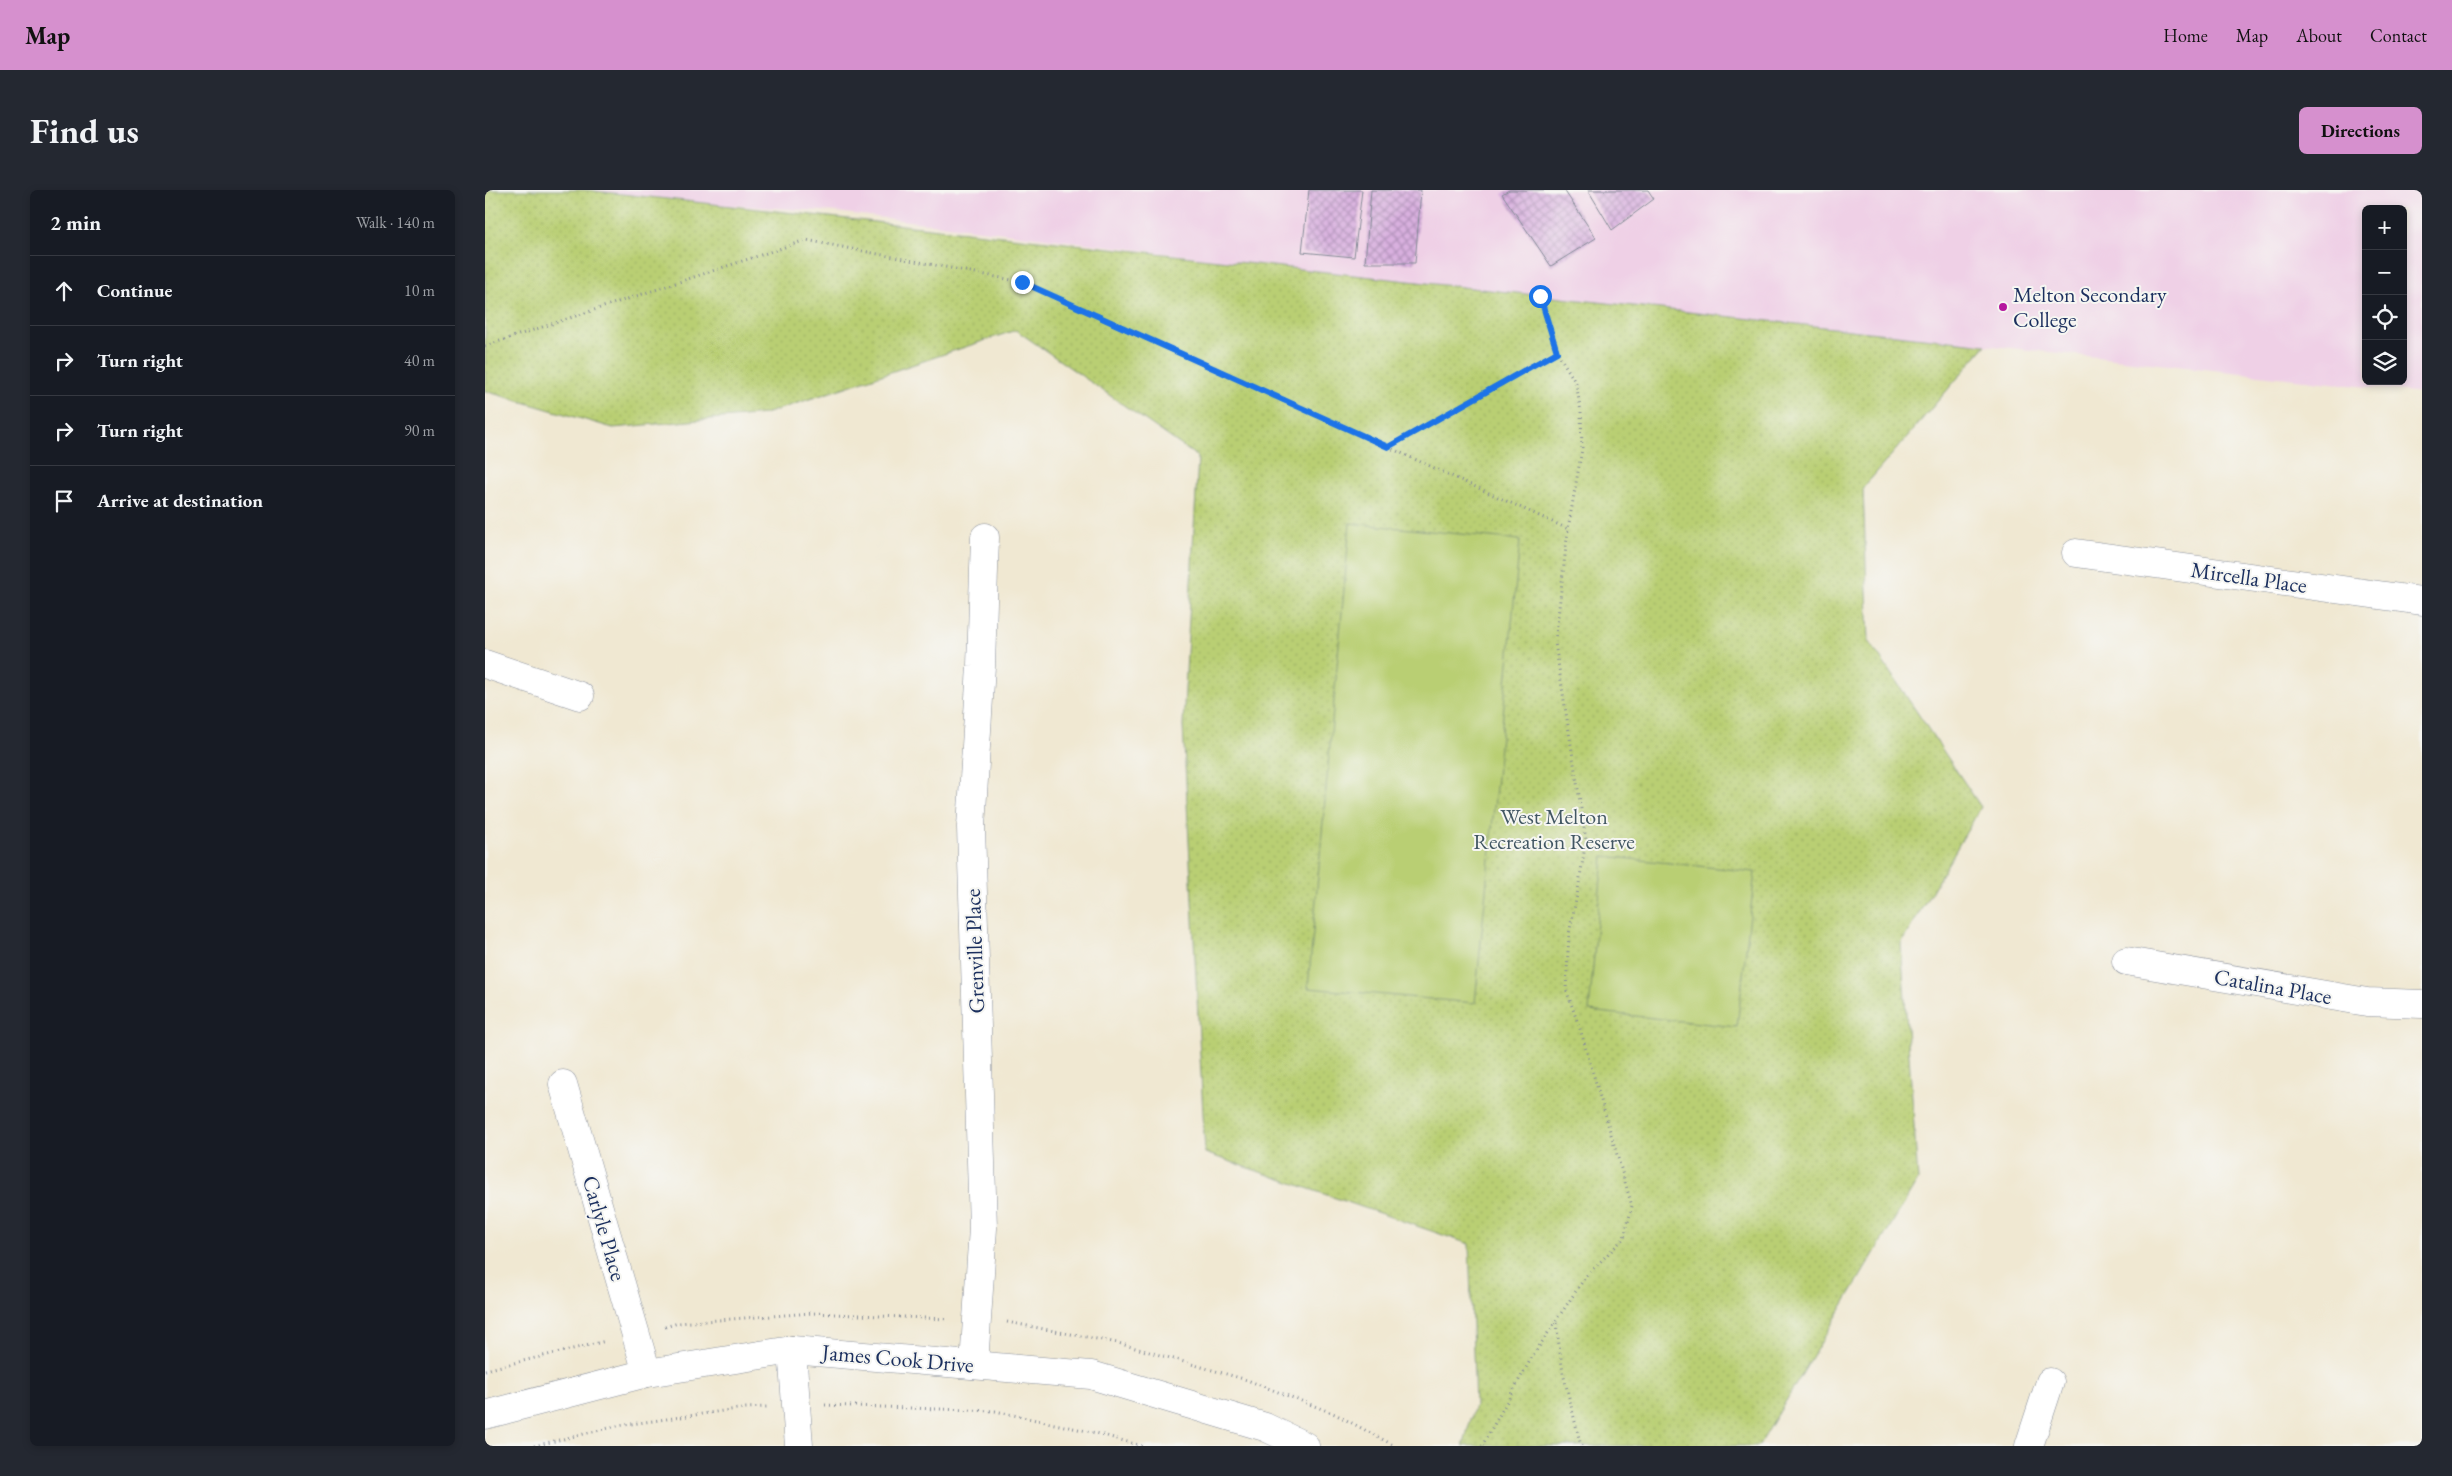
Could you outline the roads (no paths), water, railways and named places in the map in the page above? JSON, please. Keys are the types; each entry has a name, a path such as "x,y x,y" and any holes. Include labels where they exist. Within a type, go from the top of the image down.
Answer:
{"street":[{"name":"Grenville Place","path":"975,1365 983,1228 971,827 981,666 985,537"},
{"name":"Mircella Place","path":"2076,553 2422,601"},
{"path":"485,664 580,696"},
{"name":"Catalina Place","path":"2126,961 2367,1002 2422,1004"},
{"name":"Carlyle Place","path":"563,1084 647,1373"},
{"name":"James Cook Drive","path":"485,1415 647,1373 792,1350 1091,1375 1262,1437 1305,1446"},
{"path":"792,1350 799,1446"},
{"path":"2029,1446 2050,1382"}],"place":[{"name":"Melton Secondary College","path":"2003,307"}],"park label":[{"name":"West Melton Recreation Reserve","path":"1554,828"}]}
